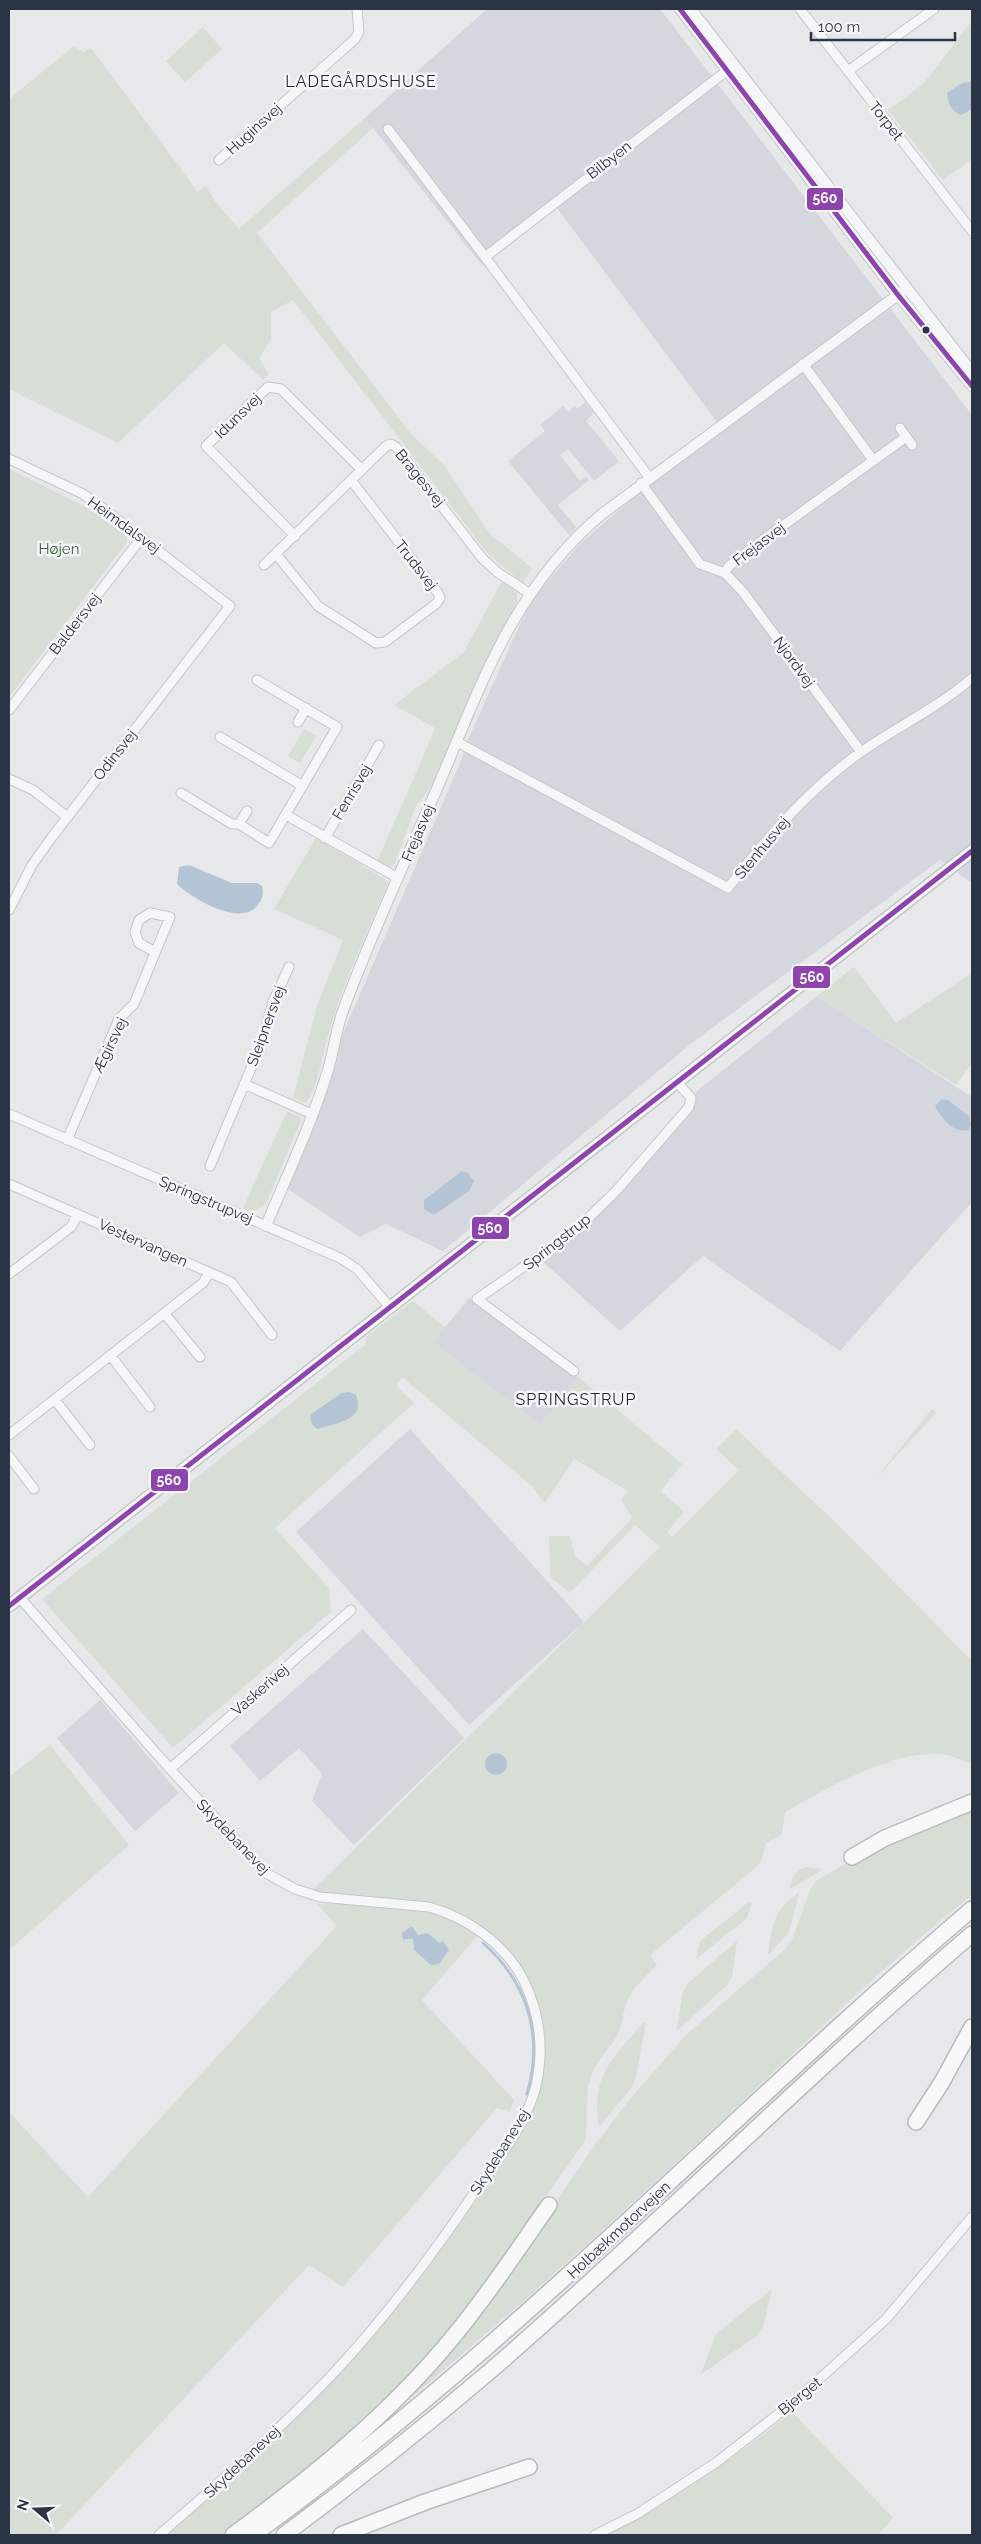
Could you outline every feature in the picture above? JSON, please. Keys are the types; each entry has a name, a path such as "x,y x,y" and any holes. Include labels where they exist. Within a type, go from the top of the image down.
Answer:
{"highway":[{"path":"852,1857 885,1838 972,1802"},
{"name":"Holbækmotorvejen","path":"253,2535 390,2430 476,2358 563,2282 819,2044 972,1909"},
{"name":"Holbækmotorvejen","path":"284,2535 402,2444 488,2373 576,2295 833,2056 972,1934"},
{"path":"916,2122 942,2082 972,2027"},
{"path":"233,2535 349,2444 402,2394 452,2338 549,2205"},
{"path":"341,2535 425,2502 529,2467"}],"main road":[{"path":"9,1606 389,1306 972,851"}],"street":[{"name":"Huginsvej","path":"219,160 355,39 359,32 357,9"},
{"path":"680,9 731,68"},
{"path":"691,9 731,68 902,292 968,368 972,386"},
{"name":"Torpet","path":"800,9 972,232"},
{"path":"848,71 934,9"},
{"name":"Bilbyen","path":"485,256 731,68"},
{"path":"388,129 485,256 645,480"},
{"name":"Frejasvej","path":"266,1226 328,1070 342,1012 492,660 529,593 577,537 645,480 902,292"},
{"path":"803,364 873,460"},
{"name":"Idunsvej","path":"296,536 206,446 268,387 274,386 281,389 362,470"},
{"path":"900,428 912,445"},
{"name":"Frejasvej","path":"645,480 700,564 725,573 729,566 906,437"},
{"name":"Bragesvej","path":"264,566 386,446 391,444 396,446 482,558 497,572 529,593"},
{"name":"Heimdalsvej","path":"9,459 90,499 230,606"},
{"name":"Trudsvej","path":"276,554 318,606 376,643 385,642 437,603 440,598 438,593 351,480"},
{"name":"Baldersvej","path":"9,710 142,537"},
{"name":"Njordvej","path":"725,573 743,592 861,752"},
{"name":"Odinsvej","path":"9,910 11,899 37,857 230,606"},
{"name":"Stenhusvej","path":"457,742 728,888 760,846 783,821 861,752 941,703 972,678"},
{"path":"181,793 232,824 239,824 269,843 337,727 257,680"},
{"path":"298,722 306,708"},
{"path":"220,737 303,786"},
{"name":"Fenrisvej","path":"325,838 379,746"},
{"path":"9,778 33,790 67,817"},
{"path":"239,824 247,811"},
{"name":"Fenrisvej","path":"286,815 398,878"},
{"name":"Ægirsvej","path":"67,1140 119,1019 134,1004 170,917 150,913 138,921 135,932 139,943 155,952"},
{"name":"Sleipnersvej","path":"210,1166 289,967"},
{"name":"Springstrup","path":"574,1371 477,1299 565,1239 616,1192 689,1107 691,1098 677,1082"},
{"name":"Sleipnersvej","path":"244,1084 312,1114"},
{"name":"Springstrupvej","path":"9,1114 348,1262 364,1276 389,1306"},
{"name":"Vestervangen","path":"9,1184 231,1282 272,1335"},
{"path":"9,1274 71,1226 78,1214"},
{"name":"Vestervangen","path":"9,1435 165,1314 204,1282 208,1273"},
{"path":"165,1314 200,1357"},
{"path":"110,1356 150,1407"},
{"path":"55,1400 90,1445"},
{"path":"9,1456 34,1489"},
{"name":"Skydebanevej","path":"20,1598 258,1866 275,1879 320,1897 407,1905 441,1911 473,1926 492,1941 518,1970 531,1996 540,2036 540,2056 536,2086 526,2113 464,2209 409,2283 356,2348 310,2397 241,2465 159,2535"},
{"name":"Vaskerivej","path":"170,1769 350,1610"},
{"name":"Bjerget","path":"595,2535 637,2514 717,2462 796,2400 886,2318 972,2217"}],"shaded area":[{"path":"487,9 660,9 972,415 972,883 940,860 693,1042 443,1251 386,1224 360,1237 288,1189 344,1031 461,761 466,744 531,600 580,544 648,484 723,430 557,208 482,265 365,118"},
{"path":"585,402 594,413 586,421 619,461 594,481 568,449 560,455 580,481 586,476 589,480 558,505 577,528 569,535 508,461 545,431 540,425 563,406 568,412 575,406 577,409"},
{"path":"817,996 972,1097 972,1202 840,1351 703,1256 620,1331 541,1260 579,1234 630,1182 661,1147 698,1090"},
{"path":"469,1298 579,1378 540,1425 433,1342"},
{"path":"410,1429 584,1622 469,1725 296,1532"},
{"path":"363,1629 464,1738 354,1845 312,1801 322,1774 299,1748 260,1781 230,1746"},
{"path":"100,1700 179,1793 135,1831 57,1738"}],"green space":[{"path":"972,21 972,159 943,180 888,110 923,84"},
{"path":"203,27 222,49 185,82 166,61"},
{"path":"74,46 83,52 91,48 198,192 206,186 214,200 239,229 365,118 373,128 257,233 412,435 444,465 490,534 532,568 523,583 488,554 293,300 271,312 271,339 259,358 269,374 263,380 224,343 118,443 9,389 9,99"},
{"name":"Højen","path":"9,469 86,507 127,535 127,542 9,697"},
{"path":"502,581 517,593 517,603 485,663 434,782 416,806 395,863 388,868 377,862 435,728 394,705 464,652"},
{"path":"304,729 316,736 300,763 288,756"},
{"path":"316,838 385,879 388,883 338,1002 315,1084 309,1099 305,1103 293,1098 317,1006 343,940 274,909"},
{"path":"854,967 896,1023 972,973 972,1063 956,1085 817,996"},
{"path":"287,1111 300,1117 301,1121 267,1201 263,1207 251,1211 243,1208"},
{"path":"413,1301 445,1327 434,1343 540,1425 579,1378 682,1464 661,1491 684,1512 667,1532 672,1537 739,1470 716,1449 736,1429 835,1522 972,1661 972,1764 947,1755 927,1754 906,1757 885,1763 842,1781 785,1812 782,1834 766,1843 760,1864 650,1955 657,1965 632,1993 626,2004 618,2034 592,2073 587,2095 585,2141 476,2296 431,2351 389,2395 323,2455 221,2535 164,2535 230,2481 332,2380 506,2153 541,2070 527,1980 461,1915 312,1891 660,1547 635,1525 570,1593 550,1577 549,1536 570,1536 575,1556 587,1566 632,1518 621,1500 628,1491 574,1459 545,1503 532,1486 402,1377 396,1385 414,1403 275,1528 329,1588 331,1612 173,1748 42,1599 366,1344 366,1337"},
{"path":"932,1409 936,1413 876,1478"},
{"path":"50,1745 129,1845 9,1950 9,1777"},
{"path":"972,1806 972,1895 878,1975 682,2158 546,2281 359,2441 508,2272 592,2149 629,2100 686,2035 782,1952 792,1940 810,1890 816,1881 853,1859"},
{"path":"806,1867 820,1869 821,1871 790,1889 794,1875"},
{"path":"799,1893 789,1932 770,1954 768,1953 771,1934 779,1912 790,1899"},
{"path":"749,1902 752,1904 747,1918 696,1959 700,1941"},
{"path":"339,1903 412,1908 446,1917 478,1935 422,2000 514,2100 510,2112 497,2108 343,2287 309,2265 56,2535 9,2535 9,2112 88,2197 337,1926 317,1904"},
{"path":"737,1941 732,1977 726,1986 676,2032 683,1992 688,1983"},
{"path":"644,2022 646,2023 636,2077 632,2087 599,2127 598,2094 606,2069"},
{"path":"772,2289 764,2324 757,2336 701,2374 716,2334"},
{"path":"792,2412 893,2518 878,2535 608,2535 703,2478"}],"water":[{"path":"972,82 972,109 961,115 951,107 947,93 962,83"},
{"path":"189,865 232,883 257,883 262,886 263,895 261,900 256,907 248,912 227,912 215,908 193,896 177,884 179,867"},
{"path":"942,1099 948,1100 969,1116 971,1125 968,1130 963,1131 953,1127 940,1115 935,1106"},
{"path":"462,1171 468,1173 474,1181 469,1191 434,1215 424,1209 424,1200"},
{"path":"350,1392 356,1395 358,1403 354,1415 341,1422 318,1429 312,1425 311,1414 342,1393"},
{"path":"496,1753 504,1756 507,1764 504,1772 496,1775 488,1772 485,1764 488,1756"},
{"path":"412,1926 418,1935 428,1933 439,1943 443,1941 449,1950 439,1964 431,1965 414,1950 413,1938 403,1940 402,1933"}],"waterway":[{"path":"483,1943 499,1959 511,1975 521,1993 528,2012 534,2052 527,2094"}],"transit line":[{"name":"560","path":"680,9 898,295 972,386"},
{"name":"560","path":"9,1606 972,851"}],"district":[{"name":"LADEGÅRDSHUSE","path":"361,81"},
{"name":"SPRINGSTRUP","path":"576,1399"}]}
